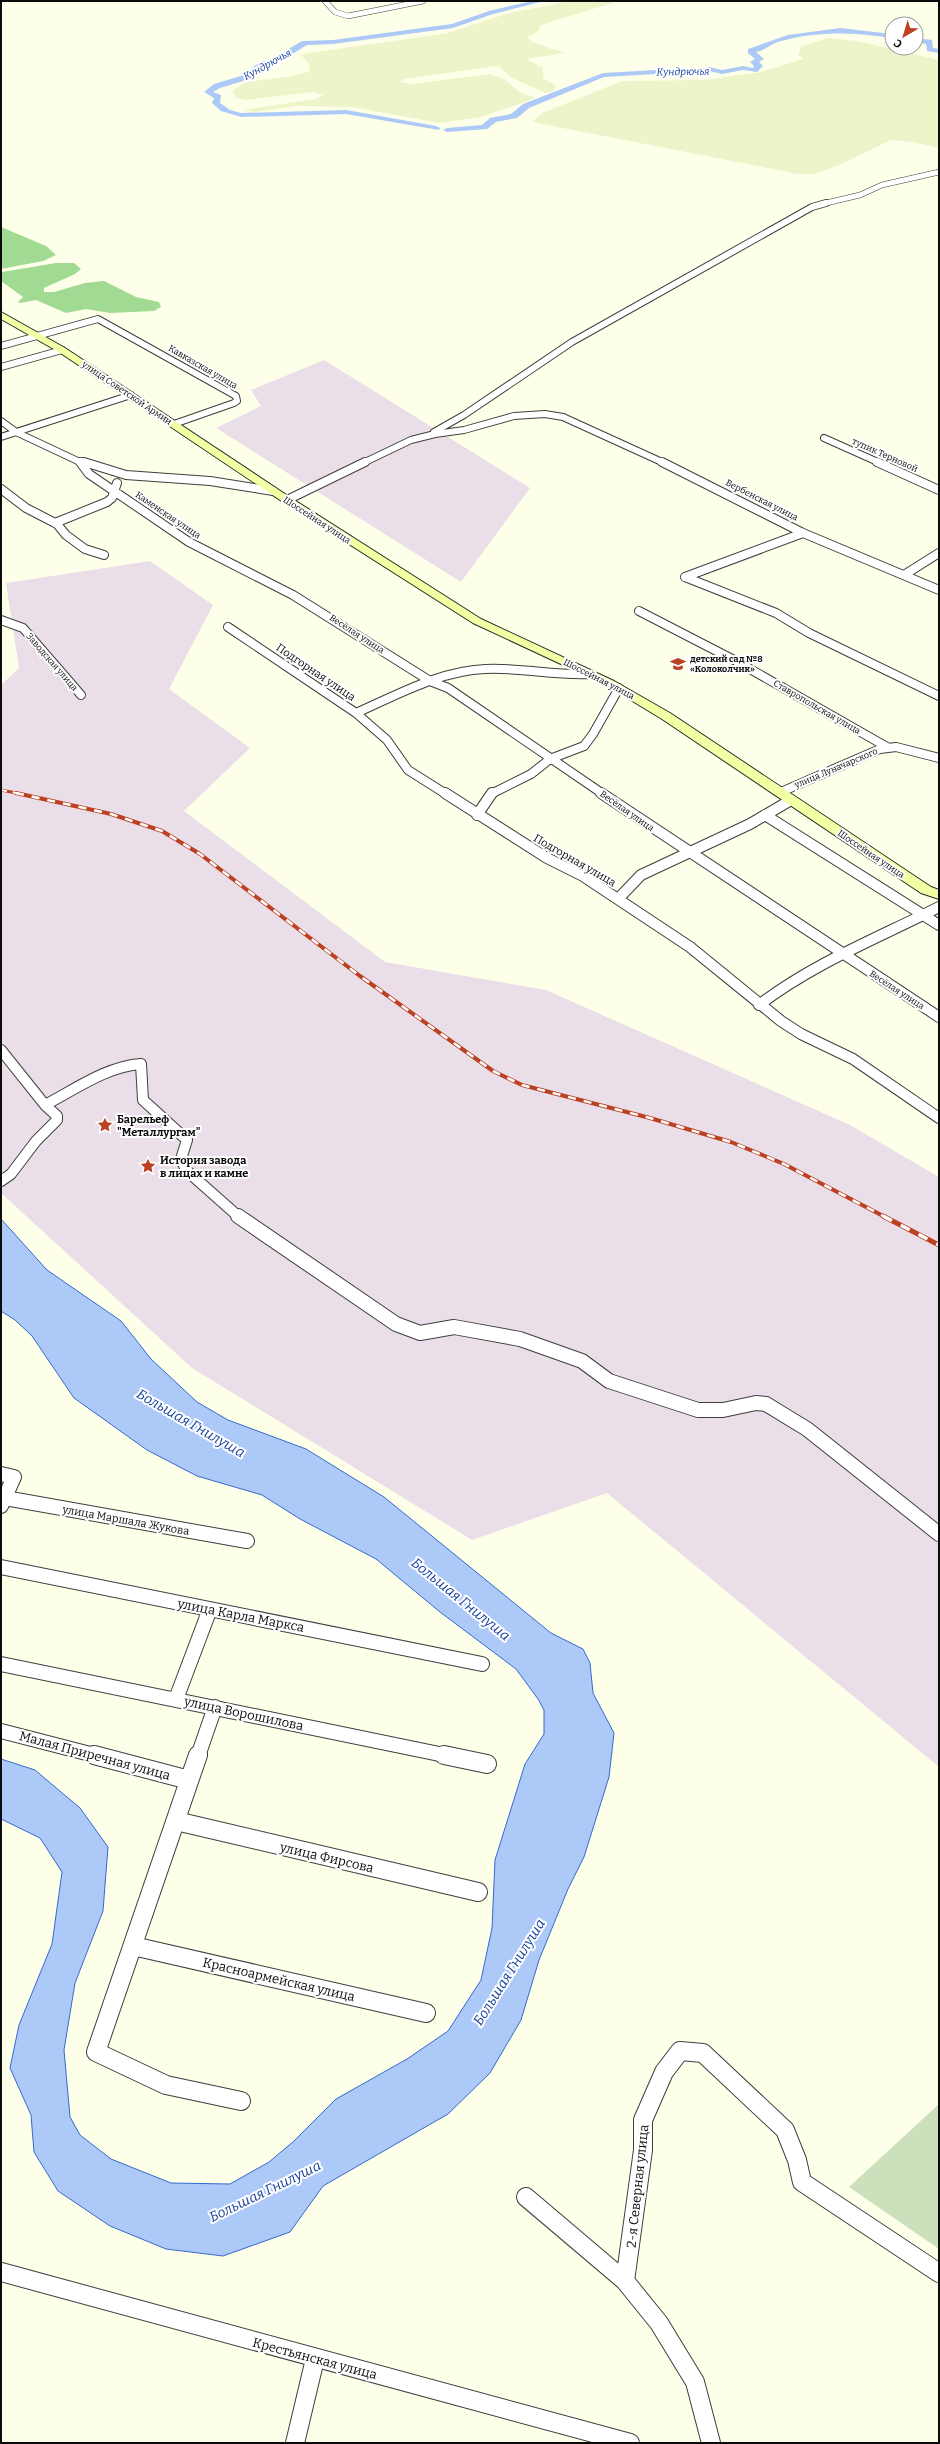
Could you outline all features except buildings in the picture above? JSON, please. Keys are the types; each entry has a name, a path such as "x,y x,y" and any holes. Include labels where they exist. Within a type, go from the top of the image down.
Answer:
{"main road":[{"name":"улица Советской Армии","path":"1,315 62,350 250,476"},
{"name":"Шоссейная улица","path":"250,476 477,621 619,688 716,748 926,890 939,895"}],"street":[{"path":"324,1 335,12 348,16 423,1"},
{"path":"287,500 411,440 429,435 464,415 572,342 812,207 841,198 860,195 882,185 939,172"},
{"name":"Кавказская улица","path":"37,335 98,319 236,396 237,400 234,403 174,424"},
{"path":"1,346 37,335"},
{"path":"1,367 62,350"},
{"path":"1,437 131,395"},
{"name":"Вербенская улица","path":"429,435 464,430 507,418 534,414 553,415 578,423 697,478 803,533 939,590"},
{"name":"Каменская улица","path":"1,422 16,432 75,460 86,467 89,474 189,542 315,607"},
{"name":"тупик Терновой","path":"824,438 939,490"},
{"path":"75,460 126,475 210,481 273,491"},
{"path":"54,523 107,502 116,491 116,484 126,475"},
{"path":"1,489 26,508 54,523 66,535 85,549 104,555"},
{"path":"803,533 685,577 776,613 809,633 939,696"},
{"path":"904,575 939,553"},
{"name":"Весёлая улица","path":"315,607 430,681 448,688 687,852 939,1017"},
{"name":"Ставропольская улица","path":"639,611 736,661 887,747"},
{"name":"Заводская улица","path":"1,620 23,628 81,696"},
{"name":"Подгорная улица","path":"228,627 356,713 387,740 408,770 546,858 583,876 690,947 740,985 759,1005 801,1034 853,1060 939,1118"},
{"path":"356,713 430,681 460,672 485,669 578,675 591,674"},
{"path":"477,815 483,802 494,790 531,774 543,762 585,745 610,697 619,688"},
{"name":"улица Луначарского","path":"781,792 861,756 887,747 896,747 939,758"},
{"path":"618,899 632,882 641,875 765,815 791,800"},
{"path":"765,815 939,925"},
{"path":"759,1005 775,991 841,953 939,907"},
{"path":"1,1050 45,1105 57,1116 57,1120 36,1141 11,1174 1,1181"},
{"path":"45,1105 122,1066 134,1063 141,1064 143,1071 140,1092 143,1100 187,1140 181,1159 186,1170 239,1217 396,1324 420,1333 461,1328 520,1339 582,1361 609,1381 698,1410 723,1410 756,1403 766,1404 782,1412 807,1429 939,1534"},
{"path":"3,1502 8,1476"},
{"name":"улица Маршала Жукова","path":"3,1502 247,1542"},
{"name":"улица Карла Маркса","path":"1,1567 482,1664"},
{"path":"176,1699 210,1609"},
{"name":"улица Ворошилова","path":"1,1664 487,1764"},
{"path":"215,1707 96,2052 166,2085 241,2101"},
{"name":"Малая Приречная улица","path":"1,1731 189,1780"},
{"name":"улица Фирсова","path":"176,1822 478,1892"},
{"name":"Красноармейская улица","path":"133,1946 426,2013"},
{"name":"2-я Северная улица","path":"625,2281 643,2150 643,2120 664,2072 680,2051 703,2053 785,2130 797,2160 802,2182 939,2273"},
{"path":"526,2197 625,2281 660,2323 695,2382 711,2443"},
{"name":"Крестьянская улица","path":"1,2272 315,2359 630,2443"},
{"path":"295,2443 315,2359"}],"shaded area":[{"path":"324,360 530,488 461,582 216,428 261,406 251,390"},
{"path":"150,561 213,605 169,689 250,748 184,811 385,962 546,990 850,1125 939,1177 939,1767 607,1493 472,1540 192,1368 1,1193 1,685 19,668 6,583"}],"green space":[{"path":"570,1 619,1 547,23 540,26 539,31 527,37 532,42 565,53 527,59 543,68 543,78 556,86 554,91 546,93 512,78 500,67 496,66 403,79 400,82 414,84 489,74 504,79 521,93 536,98 481,117 439,123 352,107 297,106 254,112 243,110 316,99 323,95 312,92 246,100 237,98 233,93 234,90 245,82 286,77 308,72 310,69 309,64 301,55 308,53 448,33 509,13"},
{"path":"829,38 857,41 884,47 884,56 922,56 939,60 939,148 913,142 891,140 842,164 815,174 798,174 532,122 542,113 622,81 706,80 761,72 803,59 798,54 802,46"},
{"path":"1,227 46,246 56,255 43,261 1,269"},
{"path":"56,263 74,263 81,269 75,274 44,288 44,292 54,292 85,283 104,281 136,297 159,302 161,307 154,311 110,313 86,309 66,313 36,300 20,303 18,302 23,297 1,281 2,272"},
{"path":"939,2104 939,2249 849,2187"}],"water":[{"name":"Большая Гнилуша","path":"1,1219 47,1270 121,1321 151,1359 197,1402 228,1420 306,1449 384,1497 551,1633 583,1649 590,1663 593,1693 614,1733 609,1777 584,1857 568,1889 539,1960 521,2020 490,2073 448,2114 323,2186 290,2232 223,2256 166,2249 110,2226 58,2191 34,2152 31,2115 10,2068 19,2025 52,1944 62,1872 40,1838 1,1819 1,1759 35,1770 80,1808 108,1847 103,1911 75,1983 64,2050 70,2117 80,2135 111,2159 171,2183 230,2184 269,2162 294,2141 336,2099 407,2059 448,2031 481,1980 492,1928 495,1860 525,1764 544,1734 544,1710 538,1699 516,1669 440,1612 376,1559 300,1519 262,1495 197,1476 147,1450 74,1398 32,1336 15,1320 1,1311"}],"waterway":[{"name":"Кундрючья","path":"436,128 346,112 241,115 221,108 216,103 218,97 208,92 217,86 247,77 260,66 278,59 305,43 333,42 453,26 491,12 541,1"},
{"name":"Кундрючья","path":"447,130 484,127 493,120 514,116 526,106 603,75 673,71 698,72 709,69 722,72 743,68 754,70 759,66 754,62 760,59 751,51 764,48 772,42 788,37 814,32 840,30 884,35"},
{"name":"Кундрючья","path":"924,41 929,42 930,49 939,51"}],"railway":[{"path":"1,790 16,793"},
{"path":"16,793 21,794"},
{"path":"16,793 111,814 162,831 200,854 360,976 493,1071 522,1085 650,1118 731,1142 784,1164 885,1217"},
{"path":"883,1216 939,1245"}],"place":[{"name":"детский сад №8 «Колоколчик»","path":"678,664"},
{"name":"Барельеф \"Металлургам\"","path":"105,1125"},
{"name":"История завода в лицах и камне","path":"148,1166"}]}
